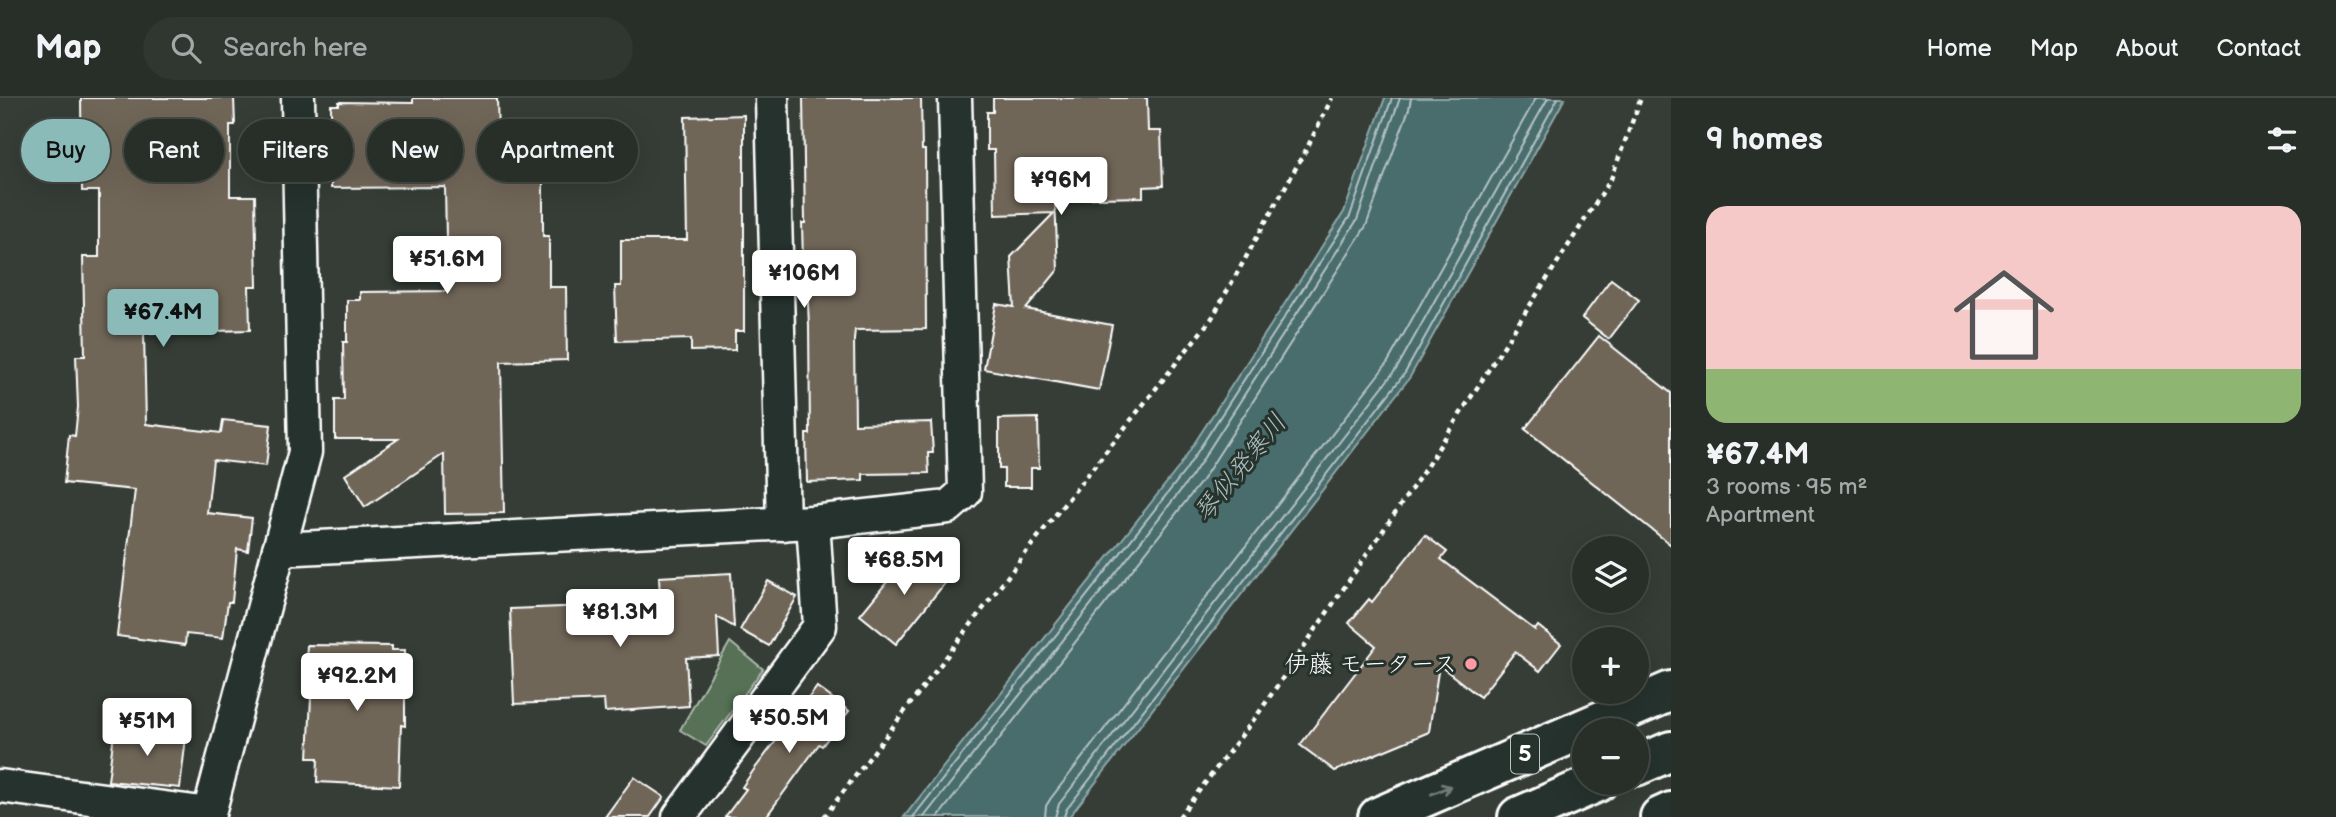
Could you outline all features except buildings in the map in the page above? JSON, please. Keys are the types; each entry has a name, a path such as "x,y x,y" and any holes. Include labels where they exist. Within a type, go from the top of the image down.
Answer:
{"highway":[{"name":"5","path":"1378,817 1671,691"},
{"path":"1649,760 1671,751"},
{"path":"1518,817 1572,793"},
{"path":"1660,817 1671,812"}],"street":[{"path":"0,786 208,816 305,452 298,98"},
{"path":"679,817 820,626 798,523 772,98"},
{"path":"279,549 798,523 948,506 965,492 955,98"}],"path":[{"path":"824,817 1034,542 1212,318 1332,98"},
{"path":"1179,817 1258,715 1423,472 1611,179 1641,98"}],"green space":[{"path":"730,642 763,669 706,746 680,730"}],"water":[{"name":"琴似発寒川","path":"1385,98 1565,98 1410,377 1069,817 904,817 1179,467 1344,212"}],"place":[{"name":"伊藤 モータース","path":"1471,664"}]}
